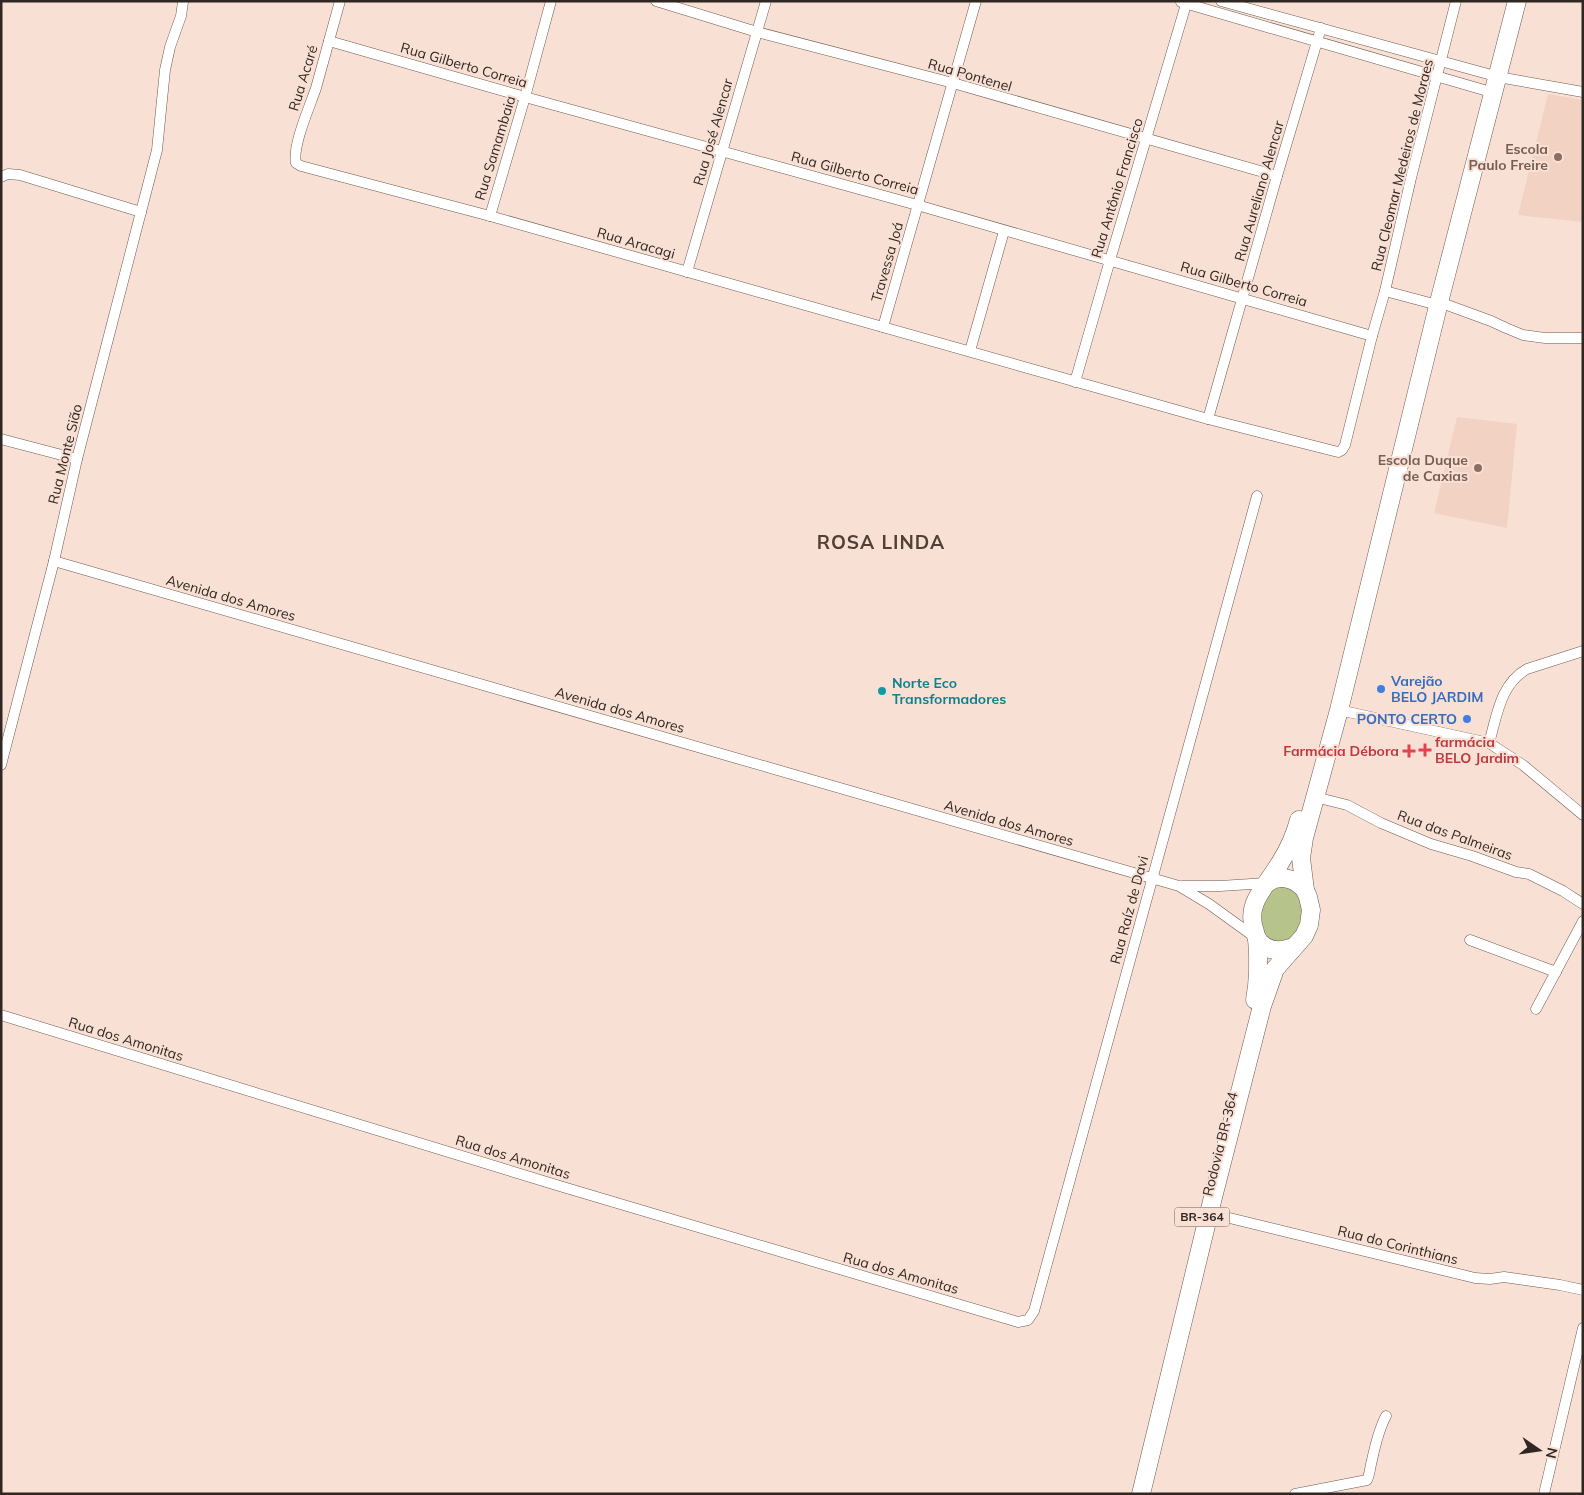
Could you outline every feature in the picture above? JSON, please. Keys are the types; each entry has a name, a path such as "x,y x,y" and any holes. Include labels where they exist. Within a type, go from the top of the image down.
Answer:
{"highway":[{"name":"BR-364","path":"1141,1494 1209,1213 1265,998 1275,969 1307,931 1311,916 1301,858 1315,796 1339,710 1508,1"},
{"name":"BR-364","path":"1490,80 1517,1"},
{"name":"BR-364","path":"1257,938 1253,928 1252,914 1257,896 1289,848 1296,830 1435,303"},
{"path":"1267,882 1279,878 1290,879 1298,883 1305,890"},
{"path":"1257,938 1266,947 1274,950 1293,948"},
{"name":"Rodovia BR-364","path":"1132,1494 1253,1012 1260,961 1257,938"}],"street":[{"name":"Rua Acaré","path":"296,163 297,145 340,1"},
{"name":"Rua Samambaia","path":"490,216 551,1"},
{"name":"Rua Pontenel","path":"656,1 757,32 953,83 1277,176"},
{"name":"Rua José Alencar","path":"687,272 766,1"},
{"name":"Travessa Joá","path":"883,326 976,1"},
{"path":"1222,1 1441,61 1490,80"},
{"name":"Rua Cleomar Medeiros de Moraes","path":"1372,336 1385,291 1411,178 1456,1"},
{"name":"Rua Monte Sião","path":"1,765 54,560 77,459 157,150 165,70 170,47 181,16 183,2"},
{"path":"1184,2 1438,77 1490,80 1583,92"},
{"name":"Rua Antônio Francisco","path":"1075,382 1184,2"},
{"name":"Rua Aureliano Alencar","path":"1208,419 1321,28"},
{"name":"Rua Gilberto Correia","path":"329,41 918,205 1372,336"},
{"name":"Rua Aracagi","path":"296,163 308,169 490,216 950,346 970,350"},
{"path":"1,177 8,174 20,175 141,212"},
{"path":"1004,230 970,350 1075,382 1336,452 1341,451 1345,445 1372,336"},
{"path":"1385,291 1435,303 1491,320 1523,335 1545,338 1583,338"},
{"path":"1,439 77,459"},
{"name":"Rua Raíz de Davi","path":"1018,1322 1028,1320 1034,1311 1257,496"},
{"name":"Avenida dos Amores","path":"54,560 1179,886 1209,904 1257,938"},
{"path":"1490,743 1500,705 1511,681 1527,669 1583,650"},
{"path":"1339,710 1490,743 1523,766 1583,815"},
{"name":"Rua das Palmeiras","path":"1315,796 1347,805 1381,823 1431,844 1516,872 1529,874 1564,891 1583,904"},
{"name":"Avenida dos Amores","path":"1179,886 1220,886 1267,882"},
{"path":"1536,1010 1583,921"},
{"path":"1470,940 1556,972"},
{"name":"Rua dos Amonitas","path":"1,1015 563,1187 1018,1322"},
{"name":"Rua do Corinthians","path":"1209,1213 1475,1278 1490,1279 1504,1277 1583,1290"},
{"path":"1544,1494 1583,1328"},
{"path":"1295,1494 1367,1480 1386,1416"}],"shaded area":[{"name":"Escola Paulo Freire","path":"1548,94 1583,100 1583,222 1518,215"},
{"name":"Escola Duque de Caxias","path":"1457,417 1517,424 1507,528 1434,513"}],"green space":[{"path":"1291,884 1307,908 1295,937 1276,945 1259,931 1261,893 1270,885"}],"place":[{"name":"Escola Paulo Freire","path":"1558,157"},
{"name":"Escola Duque de Caxias","path":"1478,468"},
{"name":"Varejão BELO JARDIM","path":"1381,689"},
{"name":"Norte Eco Transformadores","path":"882,691"},
{"name":"PONTO CERTO","path":"1467,719"},
{"name":"farmácia BELO Jardim","path":"1425,750"},
{"name":"Farmácia Débora","path":"1409,751"}],"district":[{"name":"ROSA LINDA","path":"881,542"}]}
